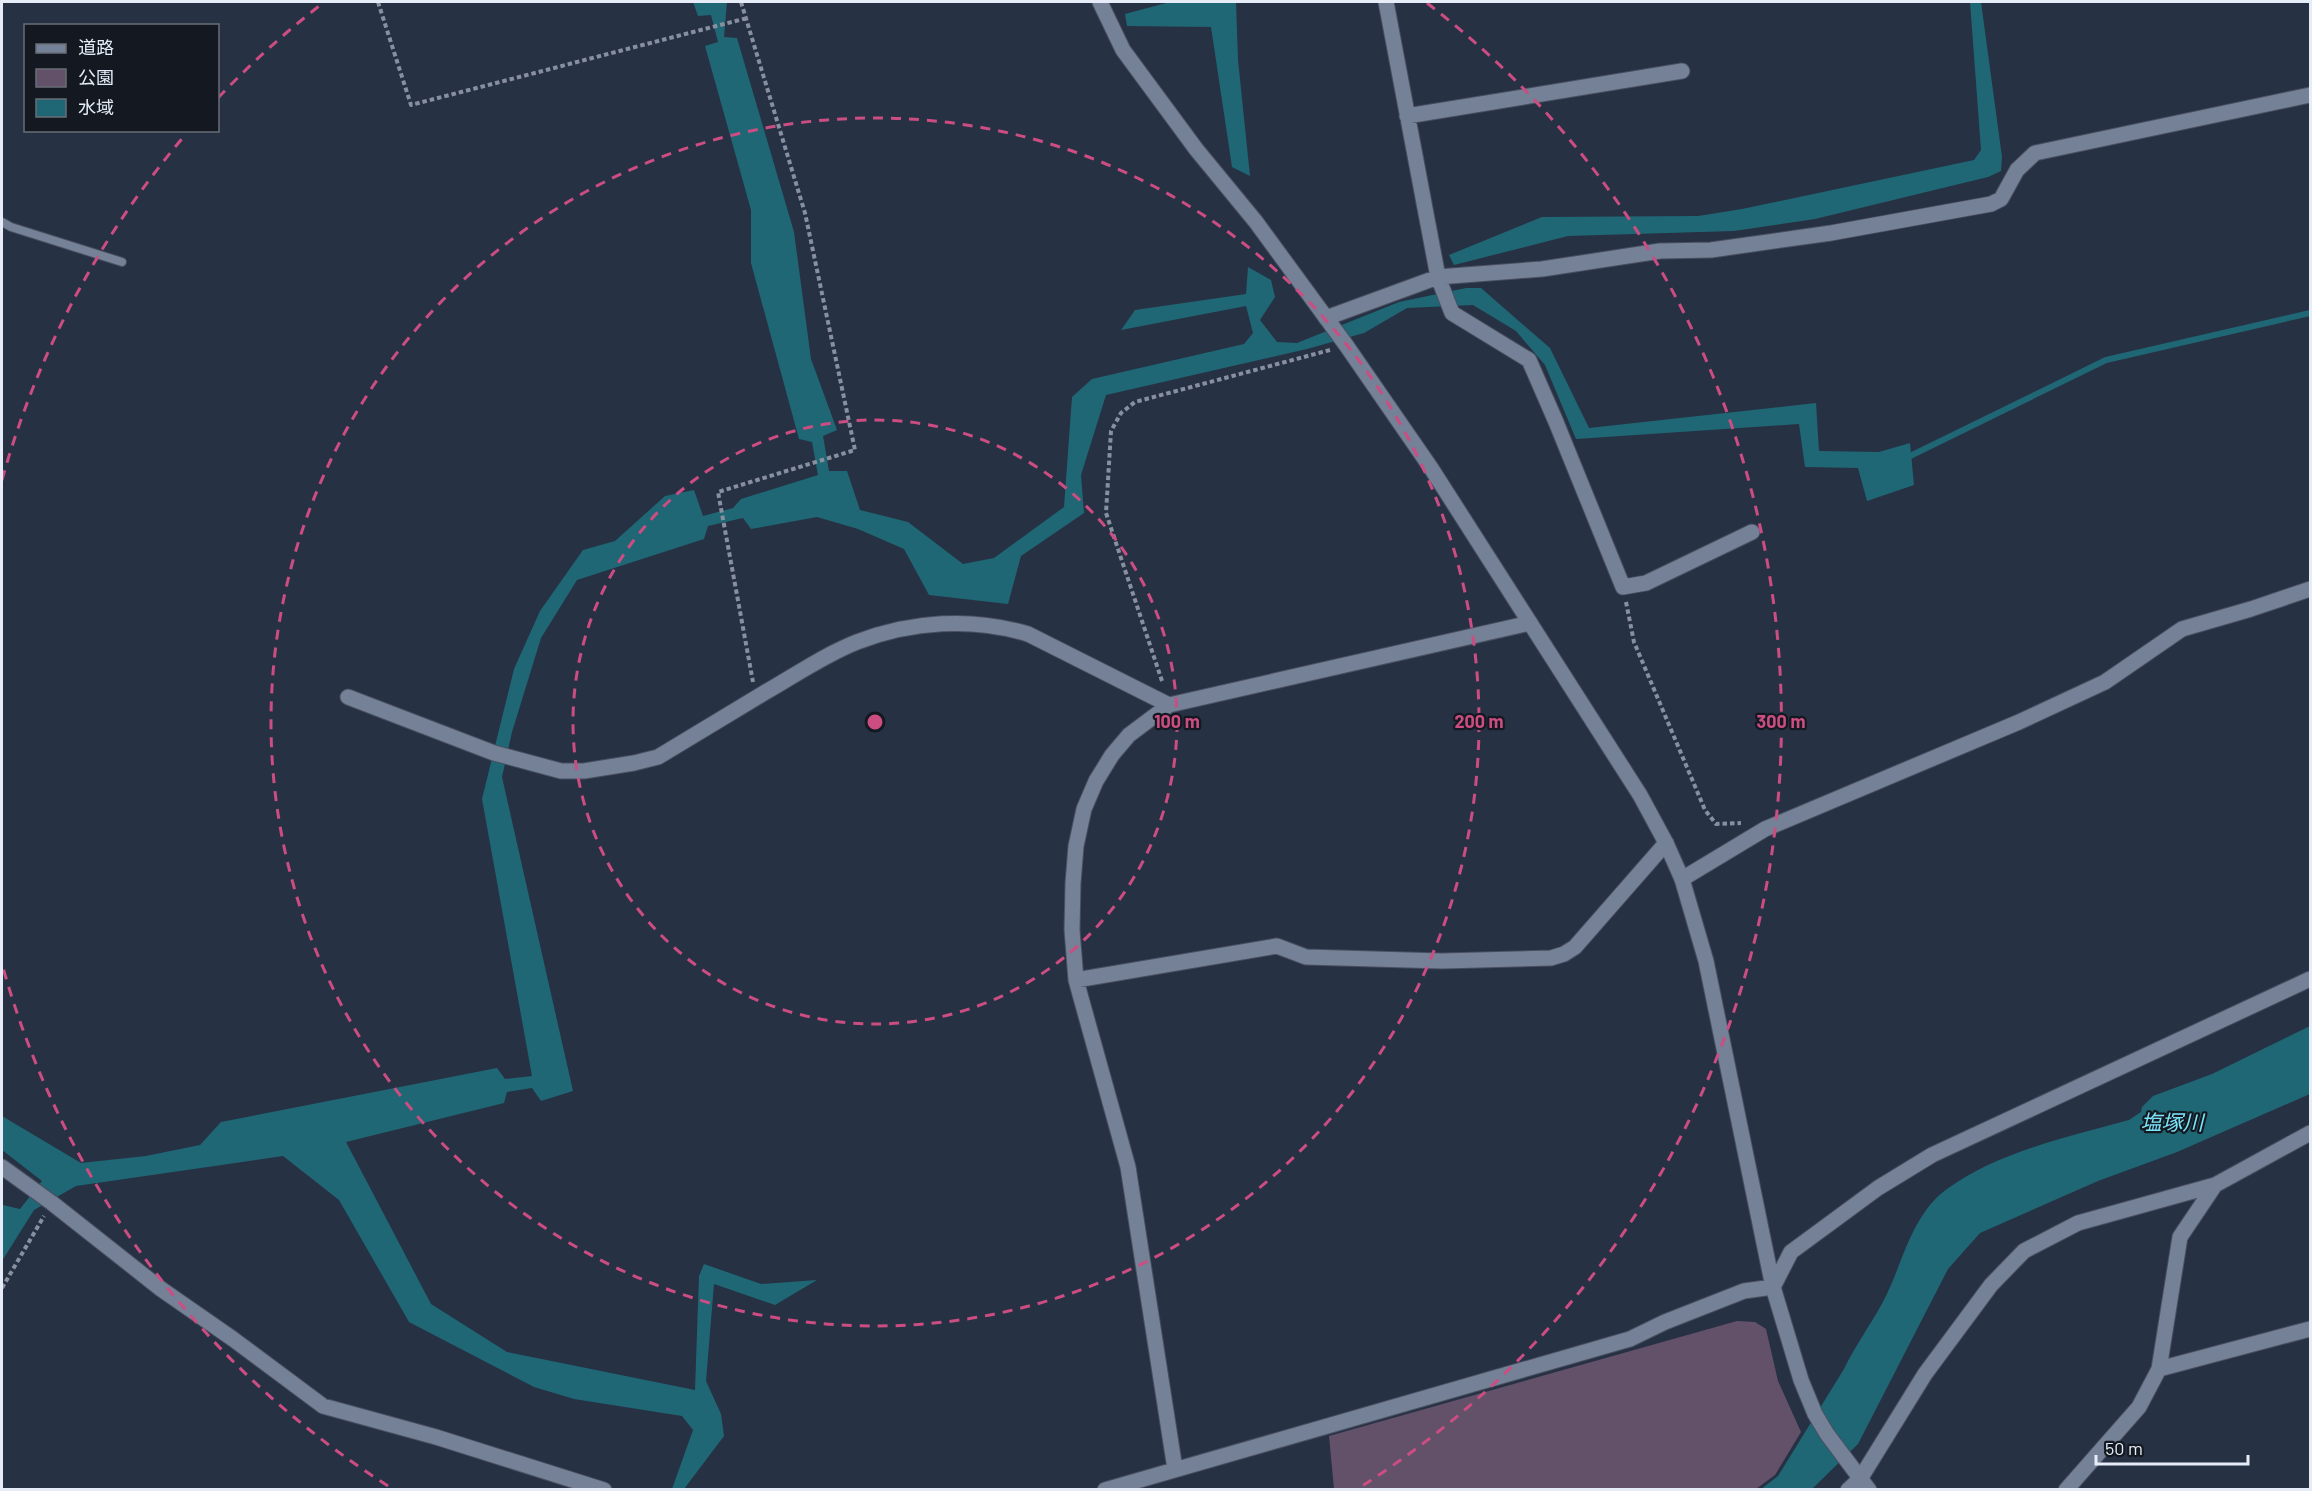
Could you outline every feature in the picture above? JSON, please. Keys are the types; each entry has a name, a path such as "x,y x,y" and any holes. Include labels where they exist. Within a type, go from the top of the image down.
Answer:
{"street":[{"path":"1100,2 1123,50 1196,149 1256,222 1346,345 1431,468 1640,795 1666,843 1682,879 1706,961 1780,1314 1801,1380 1815,1414 1849,1466 1864,1484"},
{"path":"1386,2 1438,277 1452,313 1529,360 1623,587 1646,583 1752,532"},
{"path":"1407,116 1682,71"},
{"path":"1326,318 1438,277 1542,269 1660,251 1711,250 1832,233 1991,204 2001,199 2017,170 2035,153 2310,95"},
{"path":"1682,879 1765,829 2019,722 2106,682 2182,629 2310,589"},
{"path":"348,697 494,753 561,771 584,771 658,757 826,657 857,642 888,633 961,622 1004,626 1028,634 1169,705"},
{"path":"1175,1469 1128,1167 1076,980 1072,930 1072,883 1076,846 1084,809 1095,781 1129,735 1169,705 1530,623"},
{"path":"1076,980 1277,946 1306,957 1442,961 1551,958 1575,947 1666,843"},
{"path":"1773,1287 1791,1252 1878,1188 1932,1155 2310,979"},
{"path":"1848,1490 1864,1484 1932,1365 1990,1285 2024,1251 2078,1223 2215,1185 2310,1133"},
{"path":"2,1167 52,1203 161,1289 323,1406 436,1437 604,1490"},
{"path":"2066,1490 2139,1407 2159,1369 2180,1237 2215,1185"},
{"path":"1105,1490 1630,1339 1665,1322 1744,1291 1773,1287"},
{"path":"2159,1369 2310,1329"}],"lane":[{"path":"2,222 11,228 122,262"}],"path":[{"path":"378,2 411,105 747,18"},
{"path":"741,2 805,213 855,450 718,492 756,699"},
{"path":"1169,705 1106,513 1111,431 1121,413 1136,402 1346,345"},
{"path":"1623,587 1634,642 1705,810 1716,824 1740,822 1765,829"},
{"path":"2,1288 52,1203"}],"green space":[{"path":"1737,1321 1755,1322 1766,1329 1778,1381 1801,1432 1775,1475 1756,1489 1334,1489 1329,1436"}],"water":[{"path":"693,2 727,2 724,37 737,38 794,232 811,359 837,430 823,436 829,471 847,471 860,510 908,522 963,564 994,558 1064,507 1072,397 1092,379 1244,344 1253,333 1246,306 1121,330 1135,310 1246,294 1248,267 1271,280 1275,297 1260,320 1277,342 1297,343 1399,302 1466,288 1481,288 1550,348 1589,428 1816,403 1819,451 1879,452 1910,443 1914,485 1867,501 1858,468 1805,467 1799,424 1576,439 1545,365 1516,331 1473,305 1407,308 1364,333 1307,349 1106,395 1081,475 1084,513 1021,556 1008,604 929,595 904,549 858,529 817,517 751,529 743,518 708,526 704,539 577,580 541,638 512,732 502,777 573,1091 541,1101 532,1088 507,1092 504,1103 346,1142 431,1304 507,1352 695,1390 699,1276 704,1264 761,1284 817,1280 775,1305 714,1284 706,1381 721,1414 724,1436 684,1489 672,1489 693,1430 682,1416 574,1399 534,1387 409,1322 339,1200 283,1156 76,1186 34,1210 2,1261 3,1205 20,1209 42,1181 2,1150 2,1116 81,1163 146,1156 200,1145 221,1122 497,1068 505,1079 532,1076 482,799 514,669 540,611 583,550 615,541 665,496 694,490 703,516 733,508 741,499 818,475 812,442 799,439 751,263 751,210 705,46 718,42 711,15 698,16"},
{"path":"1170,2 1236,2 1238,60 1250,176 1232,167 1211,27 1127,26 1125,14"},
{"path":"1970,2 1981,2 2002,157 2001,171 1988,177 1815,219 1734,231 1568,236 1454,265 1449,255 1542,217 1698,216 1742,209 1974,160 1981,150"},
{"name":"塩塚川","path":"2310,1026 2310,1094 2177,1152 2098,1181 1980,1233 1948,1269 1858,1444 1812,1489 1760,1490 1778,1476 1844,1369 1880,1307 1917,1225 1935,1199 1967,1176 2011,1155 2129,1120 2141,1112 2142,1107 2153,1096 2212,1074"}],"waterway":[{"path":"1904,459 2106,360 2310,313"}]}
